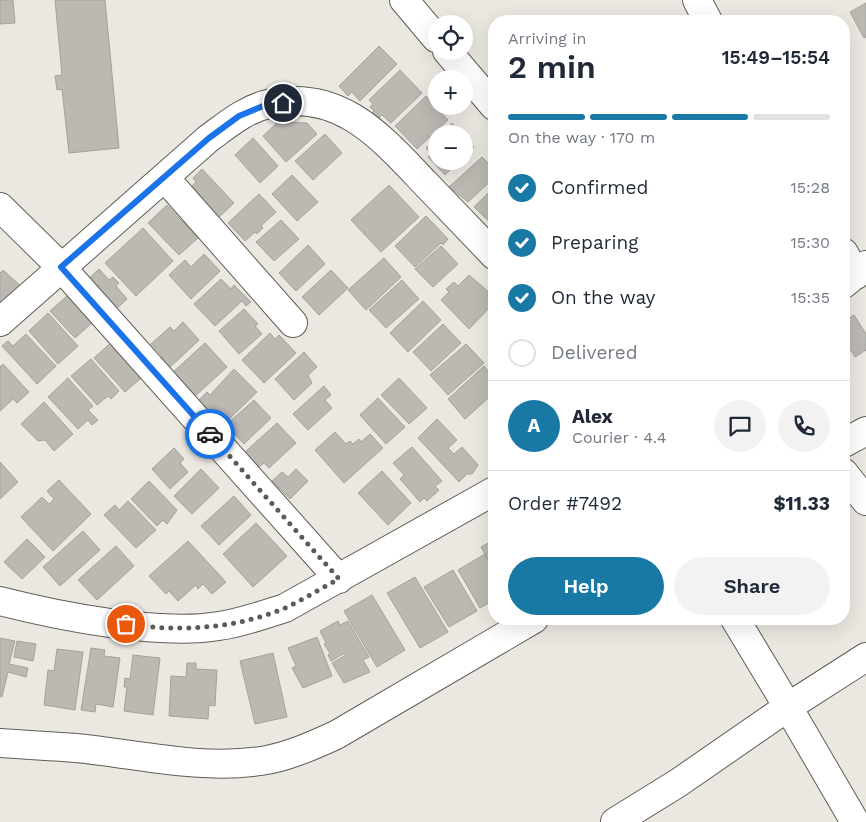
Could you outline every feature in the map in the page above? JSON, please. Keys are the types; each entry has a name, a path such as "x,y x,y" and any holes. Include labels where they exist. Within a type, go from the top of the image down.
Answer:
{"street":[{"path":"404,0 428,28"},
{"path":"697,0 705,15"},
{"path":"455,60 488,99"},
{"path":"0,322 209,138 239,116 268,104 322,103 348,114 379,134 488,249"},
{"path":"165,178 293,323"},
{"path":"0,207 61,267 339,579"},
{"path":"850,440 866,431"},
{"path":"850,481 866,501"},
{"path":"0,601 141,626 178,628 217,627 285,608 488,494"},
{"path":"0,743 76,748 156,759 209,763 261,761 306,748 336,735 524,625"},
{"path":"739,625 855,822"},
{"path":"615,822 678,783 788,707 866,657"}],"building":[{"path":"0,0 13,0 15,23 0,24"},
{"path":"55,0 105,0 119,148 69,153 62,89 57,90 55,76 62,75"},
{"path":"866,3 866,37 864,38 850,12"},
{"path":"379,46 397,64 360,101 352,92 348,96 339,86"},
{"path":"400,70 422,93 391,123 382,115 378,119 372,113 374,111 370,107 373,104 369,100"},
{"path":"426,96 428,98 428,115 443,115 448,120 443,125 428,125 428,139 417,149 395,126"},
{"path":"278,122 307,123 317,134 286,162 263,136"},
{"path":"325,134 342,153 313,180 295,161"},
{"path":"253,138 278,166 260,183 235,155"},
{"path":"482,157 488,163 488,184 468,202 449,187 468,170 473,170 473,165"},
{"path":"202,169 234,203 216,220 188,190 196,182 193,178"},
{"path":"440,170 450,170 445,175"},
{"path":"292,175 318,202 297,221 272,194"},
{"path":"389,185 419,217 381,252 351,220"},
{"path":"488,193 488,220 474,207"},
{"path":"259,194 276,212 261,226 263,228 257,234 255,232 245,241 228,223"},
{"path":"167,205 198,238 179,255 148,223"},
{"path":"426,216 448,239 415,267 395,246"},
{"path":"281,220 299,239 274,261 256,242"},
{"path":"143,228 173,261 136,296 105,263"},
{"path":"308,245 325,264 296,291 279,273"},
{"path":"441,246 458,264 433,287 415,269"},
{"path":"204,254 220,271 191,299 169,275 185,260 191,267"},
{"path":"384,258 401,277 366,310 348,290"},
{"path":"99,269 109,280 113,277 119,283 116,286 127,299 111,314 82,285"},
{"path":"3,270 23,288 0,309 0,273"},
{"path":"331,270 348,288 319,315 302,297"},
{"path":"469,275 488,291 488,309 469,329 441,300 449,292 446,289 454,282 458,286"},
{"path":"221,279 231,289 234,285 251,302 246,306 242,301 215,326 194,304"},
{"path":"402,280 419,299 386,328 369,310"},
{"path":"68,295 93,322 75,338 50,311"},
{"path":"423,301 441,320 408,352 390,333"},
{"path":"244,309 258,324 255,326 262,334 239,354 219,331"},
{"path":"48,313 78,346 58,364 29,331"},
{"path":"854,315 866,334 866,350 855,357 850,349 850,318"},
{"path":"183,322 199,340 167,370 158,360 162,356 151,344 170,327 174,331"},
{"path":"443,324 461,343 431,371 413,352"},
{"path":"270,333 275,339 279,335 296,353 264,383 242,360"},
{"path":"26,334 56,366 37,384 2,346 8,341 13,346"},
{"path":"115,339 147,373 125,392 94,358"},
{"path":"205,343 227,367 193,398 171,374"},
{"path":"466,344 484,363 448,395 430,375"},
{"path":"304,352 317,367 308,375 312,383 294,400 275,379"},
{"path":"91,359 119,391 111,399 108,396 97,405 71,376"},
{"path":"3,364 29,392 17,403 13,399 0,411 0,367"},
{"path":"484,366 488,371 488,398 465,419 448,399"},
{"path":"234,369 257,392 218,430 194,405 207,392 210,395"},
{"path":"68,378 93,406 88,410 98,420 92,425 88,420 78,429 48,397"},
{"path":"399,378 427,408 409,424 381,395"},
{"path":"324,386 331,395 325,400 332,408 308,430 293,414"},
{"path":"378,398 405,427 386,444 360,415"},
{"path":"254,400 271,418 244,444 226,425"},
{"path":"44,402 73,434 54,451 45,440 38,441 21,424"},
{"path":"437,419 457,440 448,448 454,454 462,447 478,465 472,474 467,474 459,482 418,438"},
{"path":"277,423 296,443 269,468 264,463 259,467 245,452"},
{"path":"335,432 346,444 350,441 353,444 359,439 361,442 370,434 383,448 344,483 315,450"},
{"path":"412,447 442,481 435,486 439,490 427,501 424,498 420,502 400,479 404,475 393,463"},
{"path":"174,448 184,459 180,463 188,472 170,489 152,469"},
{"path":"0,462 18,482 0,499"},
{"path":"201,469 219,488 192,514 174,496"},
{"path":"296,469 308,481 290,499 272,481 282,472 288,477"},
{"path":"382,471 411,503 388,525 358,493"},
{"path":"59,480 91,514 53,551 21,517 42,497 49,504 54,499 47,491"},
{"path":"149,481 177,510 167,524 163,520 157,526 131,499"},
{"path":"234,496 251,515 219,545 201,526"},
{"path":"128,501 156,530 136,548 104,515 115,505 119,510"},
{"path":"256,523 287,556 253,587 223,554"},
{"path":"83,531 100,550 60,586 43,567"},
{"path":"27,539 45,557 22,579 4,562"},
{"path":"188,541 226,582 212,594 203,584 198,589 196,585 178,601 169,591 166,594 149,576"},
{"path":"488,543 488,559 481,547"},
{"path":"116,546 134,566 97,600 78,580"},
{"path":"485,554 488,559 488,603 480,608 458,570"},
{"path":"453,570 477,611 449,627 424,587"},
{"path":"415,577 448,632 420,648 387,593"},
{"path":"372,595 405,650 377,667 344,611"},
{"path":"338,621 340,625 348,621 369,657 363,660 370,672 344,683 332,663 346,655 345,653 331,661 328,655 330,653 324,644 326,643 320,631"},
{"path":"317,637 332,676 303,688 292,668 296,666 288,648"},
{"path":"0,638 15,641 9,664 28,668 26,677 8,672 2,697 0,696"},
{"path":"17,641 36,644 33,661 14,657"},
{"path":"91,648 105,650 104,656 120,658 113,707 96,704 95,712 81,710"},
{"path":"57,649 83,652 75,710 44,705 48,670 54,671"},
{"path":"273,653 287,717 255,724 240,661"},
{"path":"133,655 160,658 153,715 124,711 127,687 124,687 125,678 130,679"},
{"path":"187,663 196,663 196,669 217,670 215,706 209,705 208,719 169,716 171,676 186,677"}],"way so far":[{"path":"126,624 178,628 217,627 285,608 339,579 210,434"}],"route":[{"path":"210,434 61,267 209,138 239,116 268,104 283,103"}]}
